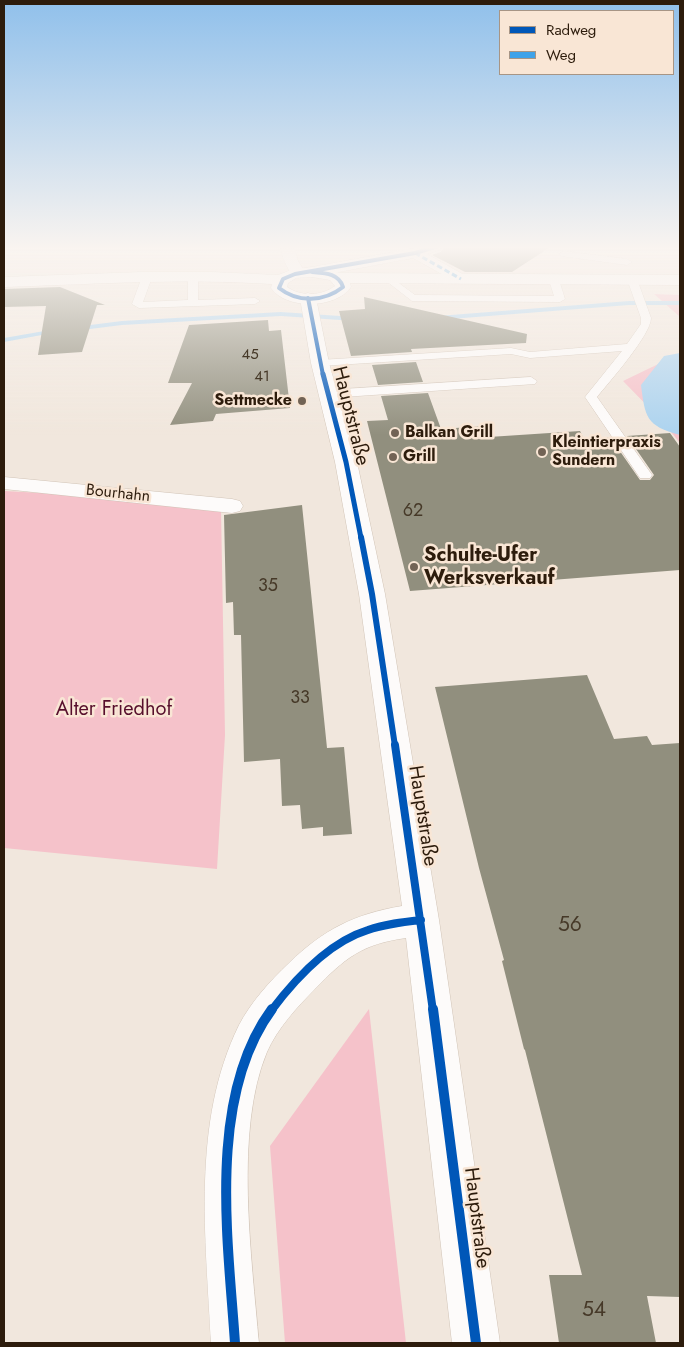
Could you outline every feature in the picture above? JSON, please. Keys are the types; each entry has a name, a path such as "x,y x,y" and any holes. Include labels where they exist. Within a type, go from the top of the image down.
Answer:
{"street":[{"name":"Hauptstraße","path":"310,310 320,363 346,462 372,594 421,920 476,1343"},
{"name":"Bourhahn","path":"4,483 232,506"},
{"path":"234,1343 228,1205 229,1141 233,1101 242,1067 252,1040 268,1014 285,994 331,948 353,934 371,928 421,920"}],"lane":[{"path":"643,310 646,324 591,397 645,475"},
{"path":"320,363 511,351 530,355 631,346"},
{"path":"328,394 531,381"}],"green space":[{"path":"672,310 680,310 680,317"},
{"path":"680,352 680,443 662,421 623,381"},
{"name":"Alter Friedhof","path":"4,491 99,496 221,509 225,735 217,869 4,848"},
{"path":"369,1009 406,1343 285,1343 270,1146"}],"building":[{"path":"45,310 95,310 82,352 38,355"},
{"path":"421,310 527,334 526,343 411,349 412,352 351,356 339,311"},
{"path":"268,320 269,331 281,330 290,408 216,414 213,421 170,425 192,383 168,383 189,325"},
{"path":"416,362 423,382 378,385 372,365"},
{"path":"428,393 441,429 484,426 489,437 580,431 584,439 610,437 640,480 650,480 654,475 627,436 670,433 680,447 680,570 410,591 367,421 388,420 381,396"},
{"path":"302,505 327,748 344,747 352,834 323,836 323,827 302,829 300,805 282,806 280,759 244,762 241,635 234,635 233,602 226,603 224,515"},
{"path":"587,675 614,739 647,736 652,745 680,743 680,1297 647,1296 656,1343 559,1343 549,1275 582,1275 435,687"}],"waterway":[{"name":"Settmecke","path":"438,318 542,310"},
{"name":"Settmecke","path":"74,329 122,323 281,314 355,319"},
{"name":"Settmecke","path":"4,340 56,331"},
{"path":"680,366 664,385 669,412 680,420"}],"cycle path":[{"path":"310,310 320,363 346,462 372,594 421,920 476,1343"},
{"path":"235,1343 228,1230 228,1146 233,1106 241,1070 253,1039 268,1015 286,993 314,964 340,943 367,930 421,920"}],"place":[{"name":"Settmecke","path":"302,401"},
{"name":"Balkan Grill","path":"395,433"},
{"name":"Kleintierpraxis Sundern","path":"542,452"},
{"name":"Grill","path":"393,457"},
{"name":"Schulte-Ufer Werksverkauf","path":"414,567"}]}
